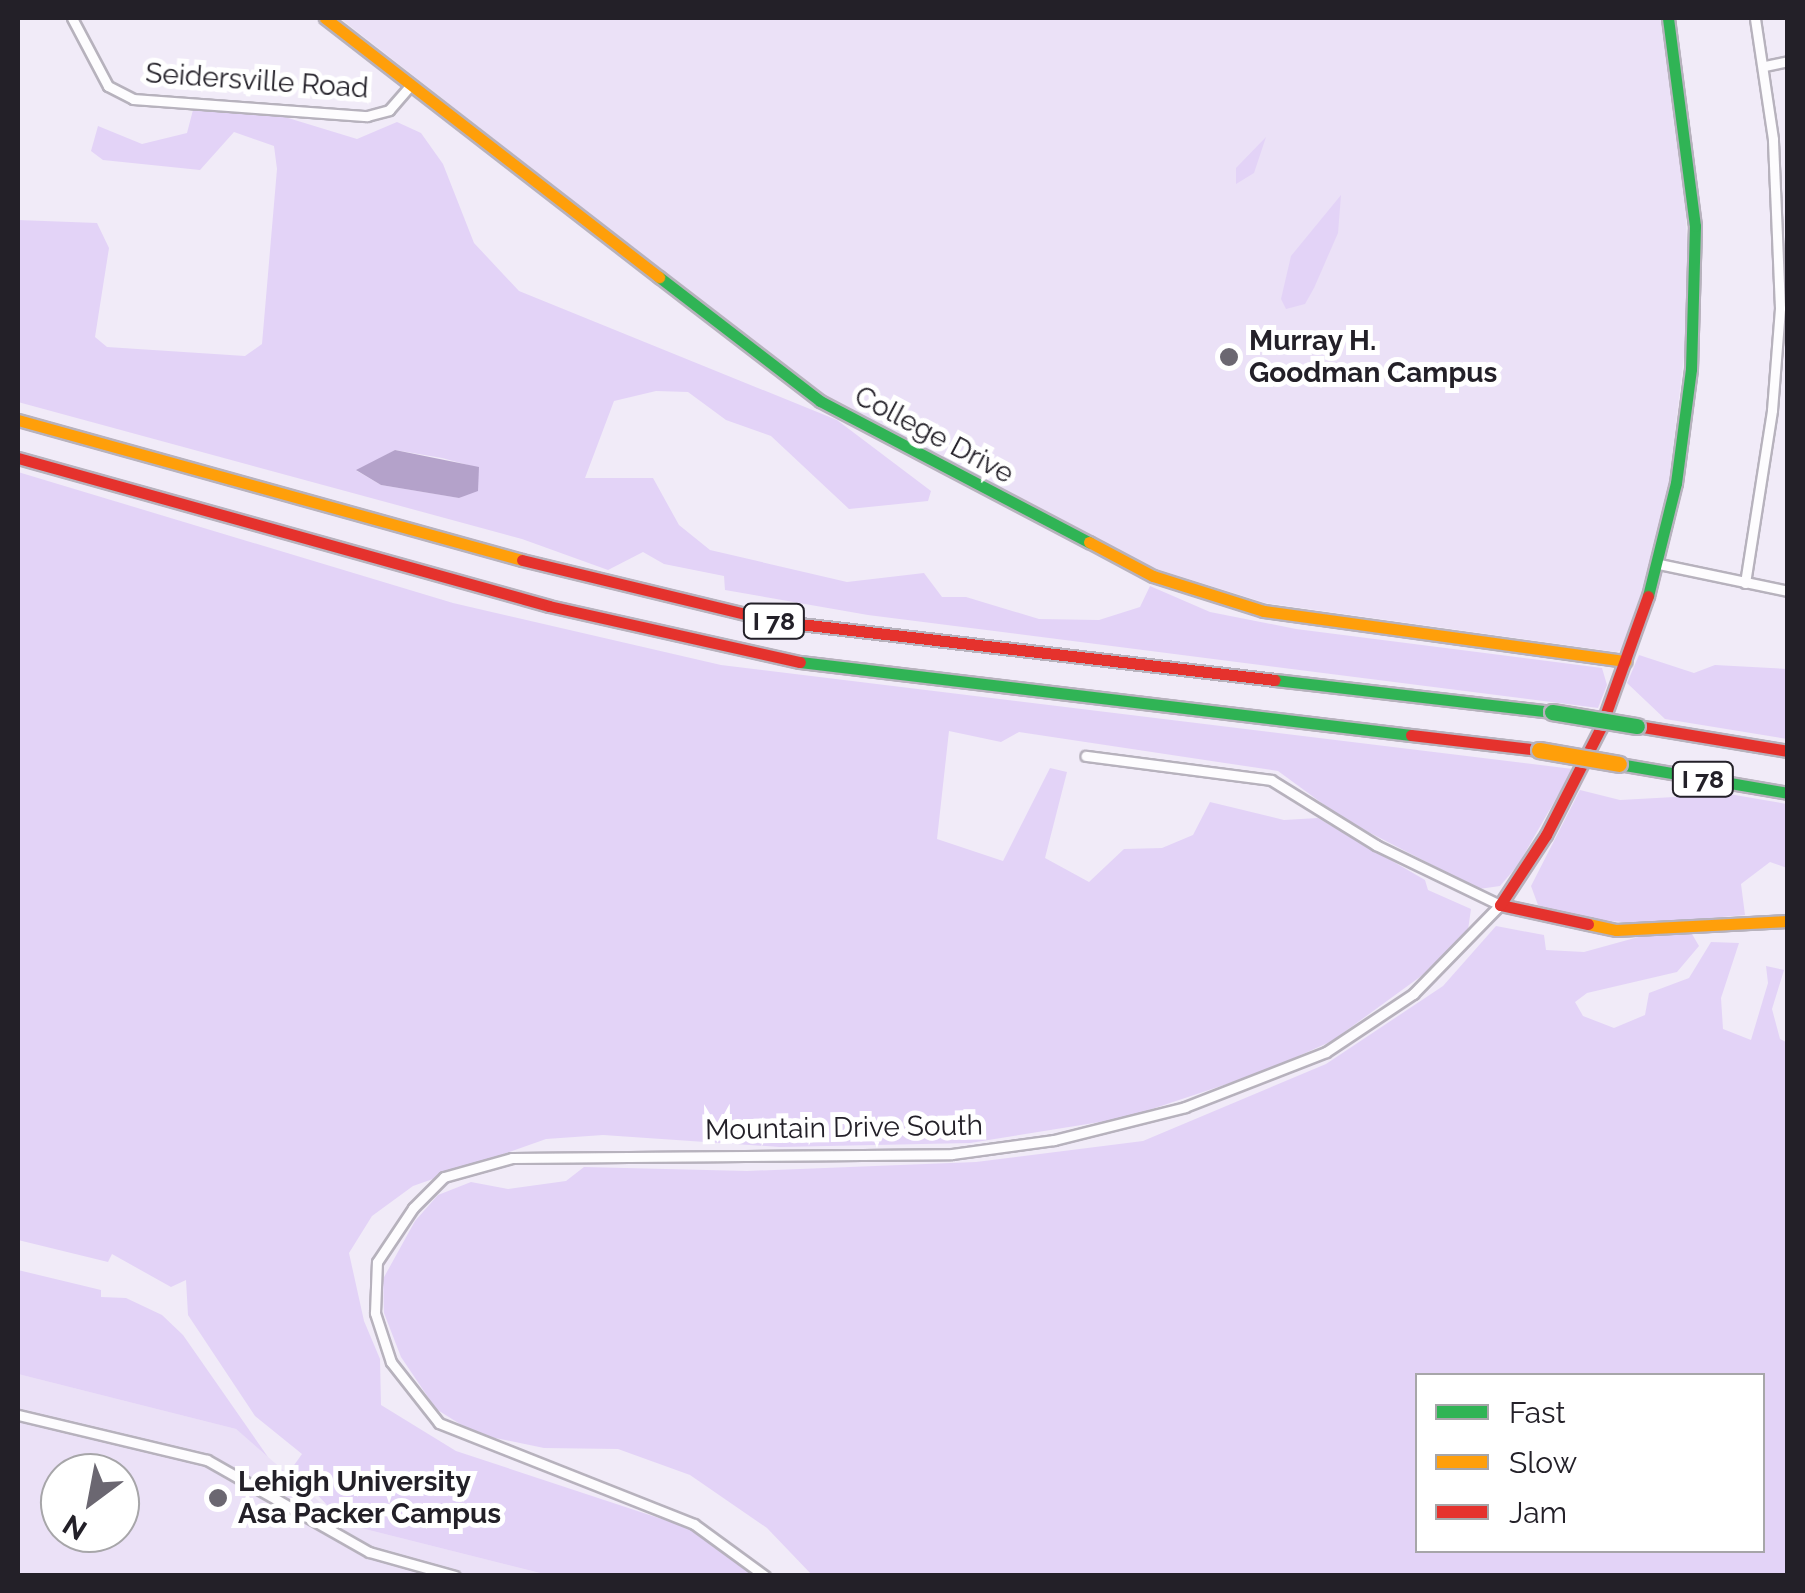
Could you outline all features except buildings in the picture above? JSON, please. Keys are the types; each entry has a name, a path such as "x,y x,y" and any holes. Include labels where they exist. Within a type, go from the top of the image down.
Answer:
{"main road":[{"name":"College Drive","path":"325,18 820,401 1153,576 1264,611 1626,661"},
{"name":"Mountain Drive South","path":"1500,906 1575,782 1626,661 1658,564 1685,429 1695,316 1692,176 1668,18"},
{"name":"I 78","path":"18,420 567,572 775,621 1552,712 1788,752"},
{"name":"I 78","path":"18,458 549,606 770,659 1539,750 1788,794"},
{"path":"1500,906 1616,930 1788,921"}],"street":[{"name":"Seidersville Road","path":"72,18 108,86 133,99 367,116 389,110 412,85"},
{"path":"1746,583 1776,374 1784,244 1765,66 1755,18"},
{"path":"1765,66 1788,62"},
{"path":"1658,564 1788,591"},
{"path":"1086,756 1271,780 1376,844 1500,906"},
{"name":"Mountain Drive South","path":"765,1576 694,1524 439,1423 391,1362 374,1313 377,1262 413,1208 444,1177 512,1158 986,1151 1117,1126 1185,1107 1326,1052 1412,994 1500,906"},
{"path":"18,1415 207,1460 254,1481 369,1552 454,1576"}],"shaded area":[{"name":"Murray H. Goodman Campus","path":"340,18 1662,18 1684,157 1689,313 1667,499 1626,647 1617,652 1266,603 1150,567 878,428 802,381"},
{"path":"193,110 275,114 357,139 397,122 421,133 443,164 474,243 519,291 837,420 931,491 928,501 849,509 771,436 726,420 688,392 656,391 614,401 585,478 653,478 679,525 710,550 847,582 924,573 942,597 966,597 1039,619 1099,620 1140,607 1150,586 1210,612 1296,629 1602,668 1607,685 1598,708 868,615 725,590 724,576 664,564 643,552 608,570 522,539 18,402 18,220 97,223 109,248 95,337 107,347 245,356 262,344 277,169 274,146 234,132 200,170 103,160 91,151 98,126 142,144 187,133","holes":["395,450 479,468 460,498 381,485 357,471"]},
{"path":"1266,137 1254,173 1236,184 1236,168"},
{"path":"1341,195 1338,233 1314,288 1305,304 1286,309 1281,299 1291,256"},
{"path":"395,450 479,467 478,491 459,498 381,485 356,470"},
{"path":"18,472 453,603 721,665 1573,769 1518,865 1500,886 1479,889 1345,820 1278,771 1019,732 1001,742 949,731 937,839 1003,861 1050,768 1067,772 1045,858 1089,882 1124,849 1162,848 1193,835 1210,802 1284,820 1318,818 1425,880 1428,890 1471,909 1468,930 1435,966 1332,1041 1263,1072 1125,1118 970,1143 780,1147 603,1135 546,1139 413,1186 372,1216 349,1253 364,1321 380,1359 381,1405 456,1451 695,1530 754,1575 548,1575 345,1524 292,1468 302,1454 255,1416 188,1315 186,1280 171,1287 112,1254 108,1262 18,1240"},
{"path":"1639,655 1694,673 1715,665 1787,669 1787,739 1665,719 1627,683"},
{"path":"1580,790 1620,800 1729,794 1787,804 1787,868 1770,862 1741,884 1745,915 1642,924 1561,916 1538,905 1531,886"},
{"path":"1496,926 1544,935 1546,950 1584,952 1642,936 1692,934 1699,946 1677,972 1587,993 1575,1002 1583,1016 1614,1028 1645,1015 1649,993 1689,978 1711,942 1739,943 1721,998 1723,1029 1751,1040 1768,983 1766,966 1784,970 1772,1009 1780,1039 1788,1043 1787,1575 812,1575 767,1528 690,1475 618,1449 544,1448 476,1434 436,1409 401,1357 384,1313 383,1279 415,1221 438,1195 471,1182 508,1189 566,1181 584,1167 747,1171 976,1162 1143,1141 1326,1064 1443,986"},
{"path":"18,1270 101,1290 101,1297 126,1298 162,1315 183,1335 268,1457 236,1429 18,1374"},
{"name":"Lehigh University Asa Packer Campus","path":"18,1374 236,1429 345,1524 548,1575 18,1576"}],"waterway":[{"path":"20,18 35,18"}],"traffic: fast":[{"path":"1648,596 1676,483 1691,369 1695,226 1668,18"},
{"path":"659,277 820,401 1089,542"},
{"path":"800,662 1411,735"},
{"path":"1275,680 1552,712"},
{"path":"1552,712 1637,726"},
{"path":"1619,764 1788,793"}],"traffic: slow":[{"path":"325,18 659,277"},
{"path":"18,420 522,560"},
{"path":"1089,542 1153,576 1264,611 1626,661"},
{"path":"1539,750 1619,764"},
{"path":"1588,924 1616,930 1788,921"}],"traffic: jam":[{"path":"18,458 549,606 800,662"},
{"path":"522,560 775,621 1275,680"},
{"path":"1588,924 1500,905 1546,835 1601,727 1648,596"},
{"path":"1637,726 1788,751"},
{"path":"1411,735 1539,750"}],"place":[{"name":"Murray H. Goodman Campus","path":"1229,357"},
{"name":"Lehigh University Asa Packer Campus","path":"218,1498"}]}
